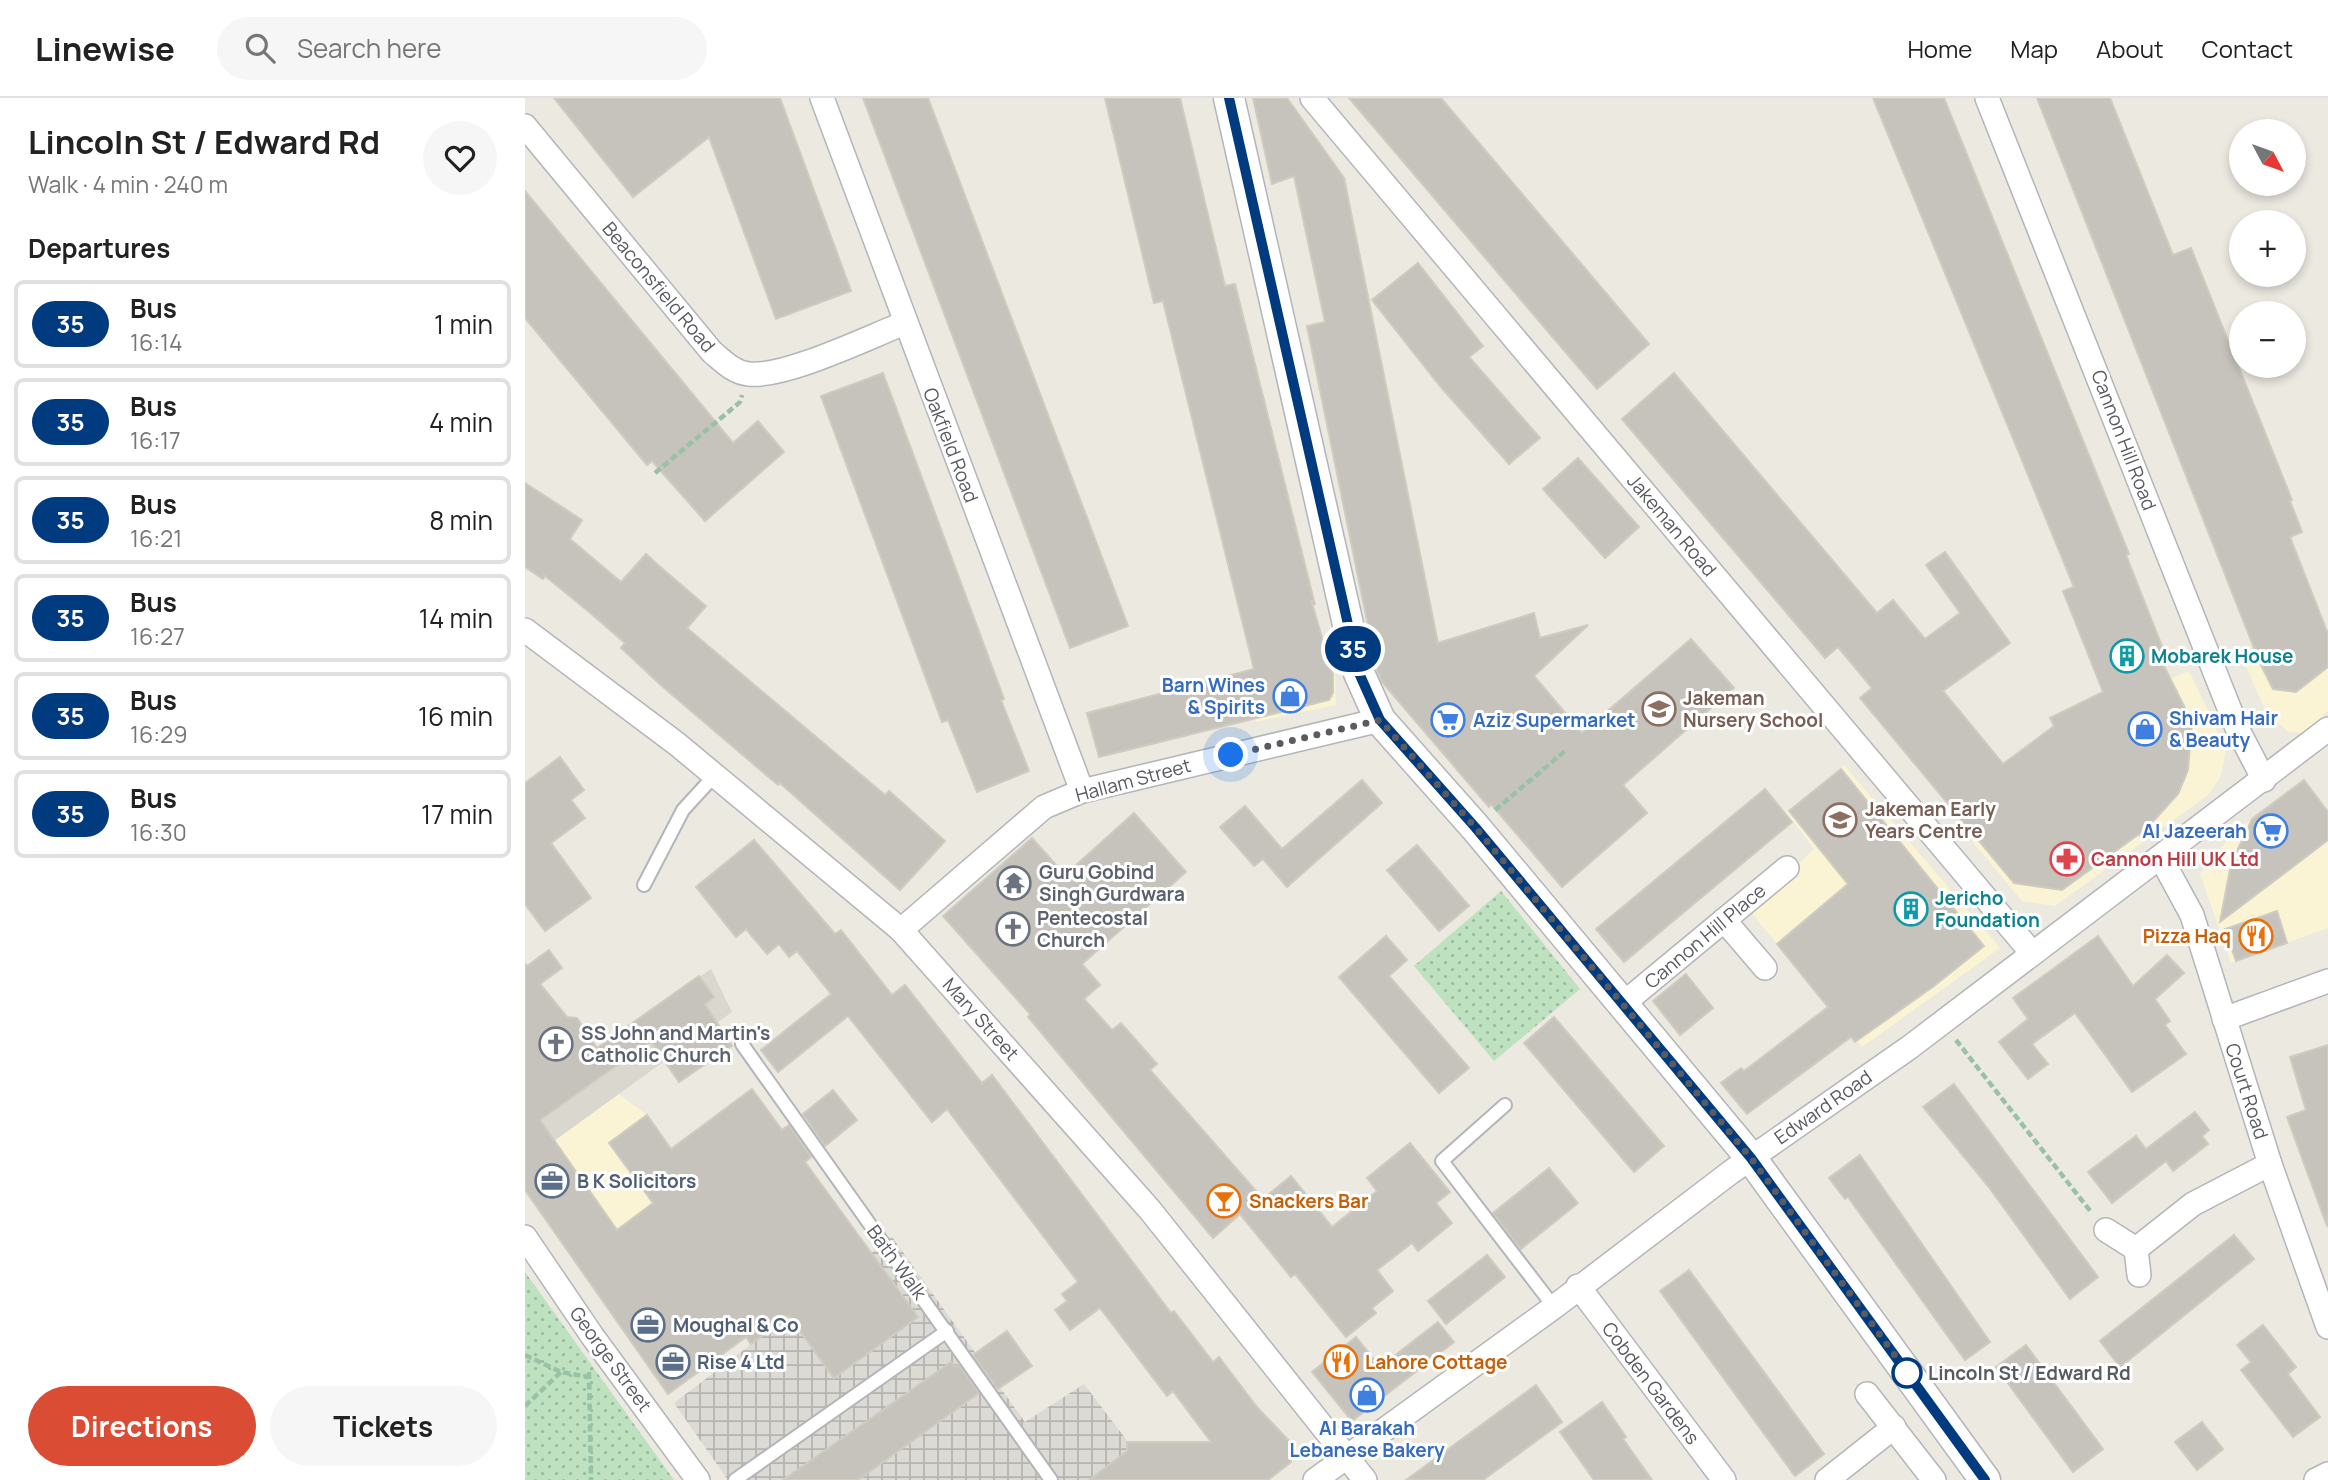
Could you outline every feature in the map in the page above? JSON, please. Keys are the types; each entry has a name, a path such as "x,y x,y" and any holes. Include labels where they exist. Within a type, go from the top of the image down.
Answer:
{"street":[{"name":"Oakfield Road","path":"822,98 1082,791"},
{"path":"1229,98 1359,673 1380,720 1475,827 1751,1158 1985,1480"},
{"name":"Jakeman Road","path":"1312,98 2032,953"},
{"name":"Cannon Hill Road","path":"1987,98 2237,728 2263,780"},
{"name":"Beaconsfield Road","path":"525,126 712,352 731,369 748,374"},
{"path":"748,374 778,372 905,323"},
{"name":"Mary Street","path":"525,631 715,775 901,930 1150,1210 1365,1480"},
{"name":"Hallam Street","path":"901,930 1044,807 1082,791 1380,720"},
{"name":"Edward Road","path":"1315,1480 1554,1307 1578,1286 1751,1158 1942,1023 2328,729"},
{"name":"Court Road","path":"2161,858 2192,915 2270,1164 2328,1327"},
{"name":"Cannon Hill Place","path":"1624,1003 1787,868"},
{"path":"1724,920 1765,968"},
{"path":"2224,1019 2328,981"},
{"path":"2136,1249 2193,1204 2270,1164"},
{"path":"2106,1230 2136,1249"},
{"name":"George Street","path":"525,1237 593,1337 698,1480"},
{"path":"2136,1249 2139,1275"},
{"name":"Cobden Gardens","path":"1578,1286 1724,1480"},
{"path":"1867,1394 1934,1480"},
{"path":"1827,1480 1894,1427"},
{"path":"2316,1480 2328,1474"}],"lane":[{"path":"644,885 683,810 715,775"},
{"name":"Bath Walk","path":"742,1044 1051,1480"},
{"path":"1505,1105 1442,1161 1554,1307"},
{"path":"735,1480 947,1331"}],"path":[{"path":"655,473 740,402 748,374"},
{"path":"1475,827 1565,751"},
{"path":"1942,1023 2106,1230"},
{"path":"591,1480 588,1377 593,1337"},
{"path":"525,1355 561,1372 588,1377"},
{"path":"525,1406 561,1372"}],"shaded area":[{"path":"2328,633 2328,711 2302,733 2288,732 2266,712 2245,664"},
{"path":"2189,671 2226,749 2221,776 2208,795 2055,906 2022,901 1972,841 2032,769 2018,752 2054,726 2050,718 2070,709 2075,719"},
{"name":"Barn Wines & Spirits","path":"1335,673 1336,705 1256,722 1248,693"},
{"path":"1844,765 2000,948 1862,1047 1749,910 1814,849 1786,812"},
{"path":"2304,780 2328,810 2328,928 2231,963 2200,874 2233,833"},
{"path":"711,969 732,1012 525,1162 525,1098"},
{"path":"619,1094 647,1115 609,1143 653,1203 574,1261 525,1190 525,1162"},
{"path":"892,1237 1025,1422 1084,1384 1157,1480 728,1480 674,1403"}],"green space":[{"path":"1501,891 1580,989 1494,1061 1414,966"},
{"path":"525,1272 674,1480 525,1480"}],"building":[{"path":"554,98 780,98 851,291 776,319 709,137 633,197"},
{"path":"863,98 928,98 1128,626 1070,648"},
{"path":"1105,98 1180,98 1225,286 1235,284 1315,605 1311,600 1333,675 1333,693 1329,700 1099,757 1087,713 1254,669 1163,301 1154,303"},
{"path":"1253,98 1287,98 1344,178 1438,643 1534,613 1540,638 1588,625 1534,676 1582,733 1691,639 1734,688 1623,785 1647,813 1562,887 1382,682 1377,670 1307,326 1325,322 1294,176 1272,184"},
{"path":"1349,98 1441,98 1649,344 1597,389"},
{"path":"1873,98 1944,98 2129,554 2126,555 2169,664 2164,666 2192,722 2188,770 2178,794 2140,836 2139,834 2062,890 2014,883 1860,698 1872,688 1838,647 1825,658 1622,419 1674,373 1877,613 1893,600 1925,639 1960,613 1926,565 1945,552 2010,643 1943,691 2003,764 2054,726 2050,718 2103,692 2063,591 2074,587"},
{"path":"2037,98 2110,98 2173,255 2191,248 2229,343 2229,378 2243,378 2292,500 2290,501 2302,532 2290,537 2328,634 2328,667 2296,692 2273,689 2260,663"},
{"path":"525,191 733,443 758,421 784,452 705,521 652,461 647,465 525,318"},
{"path":"1418,263 1483,346 1469,357 1540,438 1509,464 1440,386 1372,300"},
{"path":"883,373 1029,771 977,792 948,720 942,722 821,396"},
{"path":"1578,458 1639,527 1605,558 1543,489"},
{"path":"525,483 582,520 570,539 621,582 646,554 706,606 687,628 885,795 889,791 945,841 900,890 780,783 778,785 663,687 621,648 625,643 588,611 545,576 543,579 525,567"},
{"path":"560,757 584,790 571,800 585,818 551,843 591,898 545,931 525,904 525,783"},
{"path":"1841,769 1984,946 1934,986 1855,1042 1851,1037 1747,1114 1721,1083 1741,1068 1744,1071 1828,1007 1777,944 1848,884 1789,811"},
{"path":"1362,780 1382,803 1287,887 1263,859 1254,866 1220,827 1245,806 1282,849"},
{"path":"2304,780 2328,812 2328,840 2220,922 2231,864 2252,819"},
{"path":"1765,789 1792,822 1624,962 1596,929"},
{"path":"1134,813 1186,872 1082,964 1100,985 1084,999 1112,1030 1121,1023 1157,1064 1150,1070 1263,1199 1291,1176 1332,1227 1377,1191 1367,1178 1410,1143 1450,1192 1436,1203 1452,1223 1418,1251 1412,1243 1377,1270 1393,1291 1372,1308 1376,1313 1346,1337 1295,1274 1291,1277 1240,1214 1213,1238 1028,1017 1030,1014 943,916 1032,838 1065,875"},
{"path":"754,840 835,934 841,930 892,995 905,985 982,1083 992,1075 1171,1313 1174,1311 1213,1362 1219,1357 1257,1407 1290,1442 1291,1462 1268,1480 1089,1480 1127,1451 1127,1442 1211,1442 1173,1391 1167,1396 1100,1308 1070,1330 1055,1310 1067,1301 1062,1294 1078,1282 947,1109 932,1122 848,1016 778,1072 761,1050 831,994 797,951 789,957 779,944 767,954 746,929 736,937 696,887"},
{"path":"1417,845 1469,906 1439,931 1387,870"},
{"name":"Pizza Haq","path":"2277,911 2287,943 2236,961 2225,929"},
{"path":"1386,936 1407,960 1389,976 1469,1068 1439,1093 1339,977"},
{"path":"2098,936 2133,986 2167,955 2184,973 2155,999 2170,1021 2165,1025 2186,1054 2132,1092 2075,1013 2032,1044 2048,1064 2028,1079 1999,1042 2028,1019 2013,998"},
{"path":"549,950 562,968 540,984 567,1017 577,1018 597,1048 699,976 714,997 705,1004 732,1046 679,1082 651,1041 540,1120 617,1230 653,1203 609,1143 647,1115 671,1149 752,1089 782,1130 789,1125 811,1157 805,1162 918,1317 834,1378 789,1316 751,1344 746,1337 668,1394 525,1190 525,964 527,966"},
{"path":"1686,974 1713,1008 1680,1035 1653,1001"},
{"path":"1554,1017 1664,1146 1634,1172 1524,1043"},
{"path":"2328,1045 2327,1226 2287,1117 2306,1110 2290,1057"},
{"path":"1954,1084 2098,1277 2070,1299 1988,1186 1923,1107"},
{"path":"833,1090 857,1120 825,1146 803,1114"},
{"path":"2195,1112 2209,1130 2202,1136 2208,1144 2173,1171 2166,1161 2112,1203 2088,1172 2136,1136 2146,1149"},
{"path":"1860,1155 1990,1342 1965,1360 1848,1197 1845,1199 1829,1178"},
{"path":"1549,1168 1578,1203 1521,1249 1493,1213"},
{"path":"2234,1235 2254,1259 2120,1367 2100,1341"},
{"path":"1487,1255 1505,1277 1446,1324 1428,1301"},
{"path":"1689,1270 1824,1454 1795,1476 1660,1291"},
{"path":"1438,1322 1454,1342 1352,1421 1312,1372 1356,1337 1380,1367"},
{"path":"2263,1325 2296,1367 2288,1374 2320,1417 2293,1437 2241,1370 2251,1362 2237,1345"},
{"path":"1007,1331 1032,1366 998,1389 973,1355"},
{"path":"2026,1345 2103,1449 2073,1472 1996,1367"},
{"path":"951,1362 955,1367 959,1365 979,1393 858,1480 783,1480"},
{"path":"1536,1385 1562,1422 1483,1480 1406,1480"},
{"path":"1602,1402 1626,1437 1623,1439 1652,1480 1594,1480 1560,1432"},
{"path":"2202,1422 2223,1449 2197,1470 2175,1442"}],"bus line":[{"name":"35","path":"1229,98 1359,673 1380,720 1475,827 1751,1158 1985,1480"}],"place":[{"name":"Mobarek House","path":"2127,656"},
{"name":"Barn Wines & Spirits","path":"1290,696"},
{"name":"Jakeman Nursery School","path":"1659,709"},
{"name":"Aziz Supermarket","path":"1448,720"},
{"name":"Shivam Hair & Beauty","path":"2145,729"},
{"name":"Jakeman Early Years Centre","path":"1840,820"},
{"name":"Al Jazeerah","path":"2271,831"},
{"name":"Cannon Hill UK Ltd","path":"2067,859"},
{"name":"Guru Gobind Singh Gurdwara","path":"1014,883"},
{"name":"Jericho Foundation","path":"1911,909"},
{"name":"Pentecostal Church","path":"1013,929"},
{"name":"Pizza Haq","path":"2256,936"},
{"name":"SS John and Martin's Catholic Church","path":"556,1044"},
{"name":"B K Solicitors","path":"552,1181"},
{"name":"Snackers Bar","path":"1224,1201"},
{"name":"Moughal & Co","path":"648,1325"},
{"name":"Rise 4 Ltd","path":"673,1362"},
{"name":"Lahore Cottage","path":"1341,1362"},
{"name":"Lincoln St / Edward Rd","path":"1907,1373"},
{"name":"Al Barakah Lebanese Bakery","path":"1367,1395"}],"route":[{"path":"1231,755 1380,720 1475,827 1751,1158 1910,1376 1907,1373"}]}
